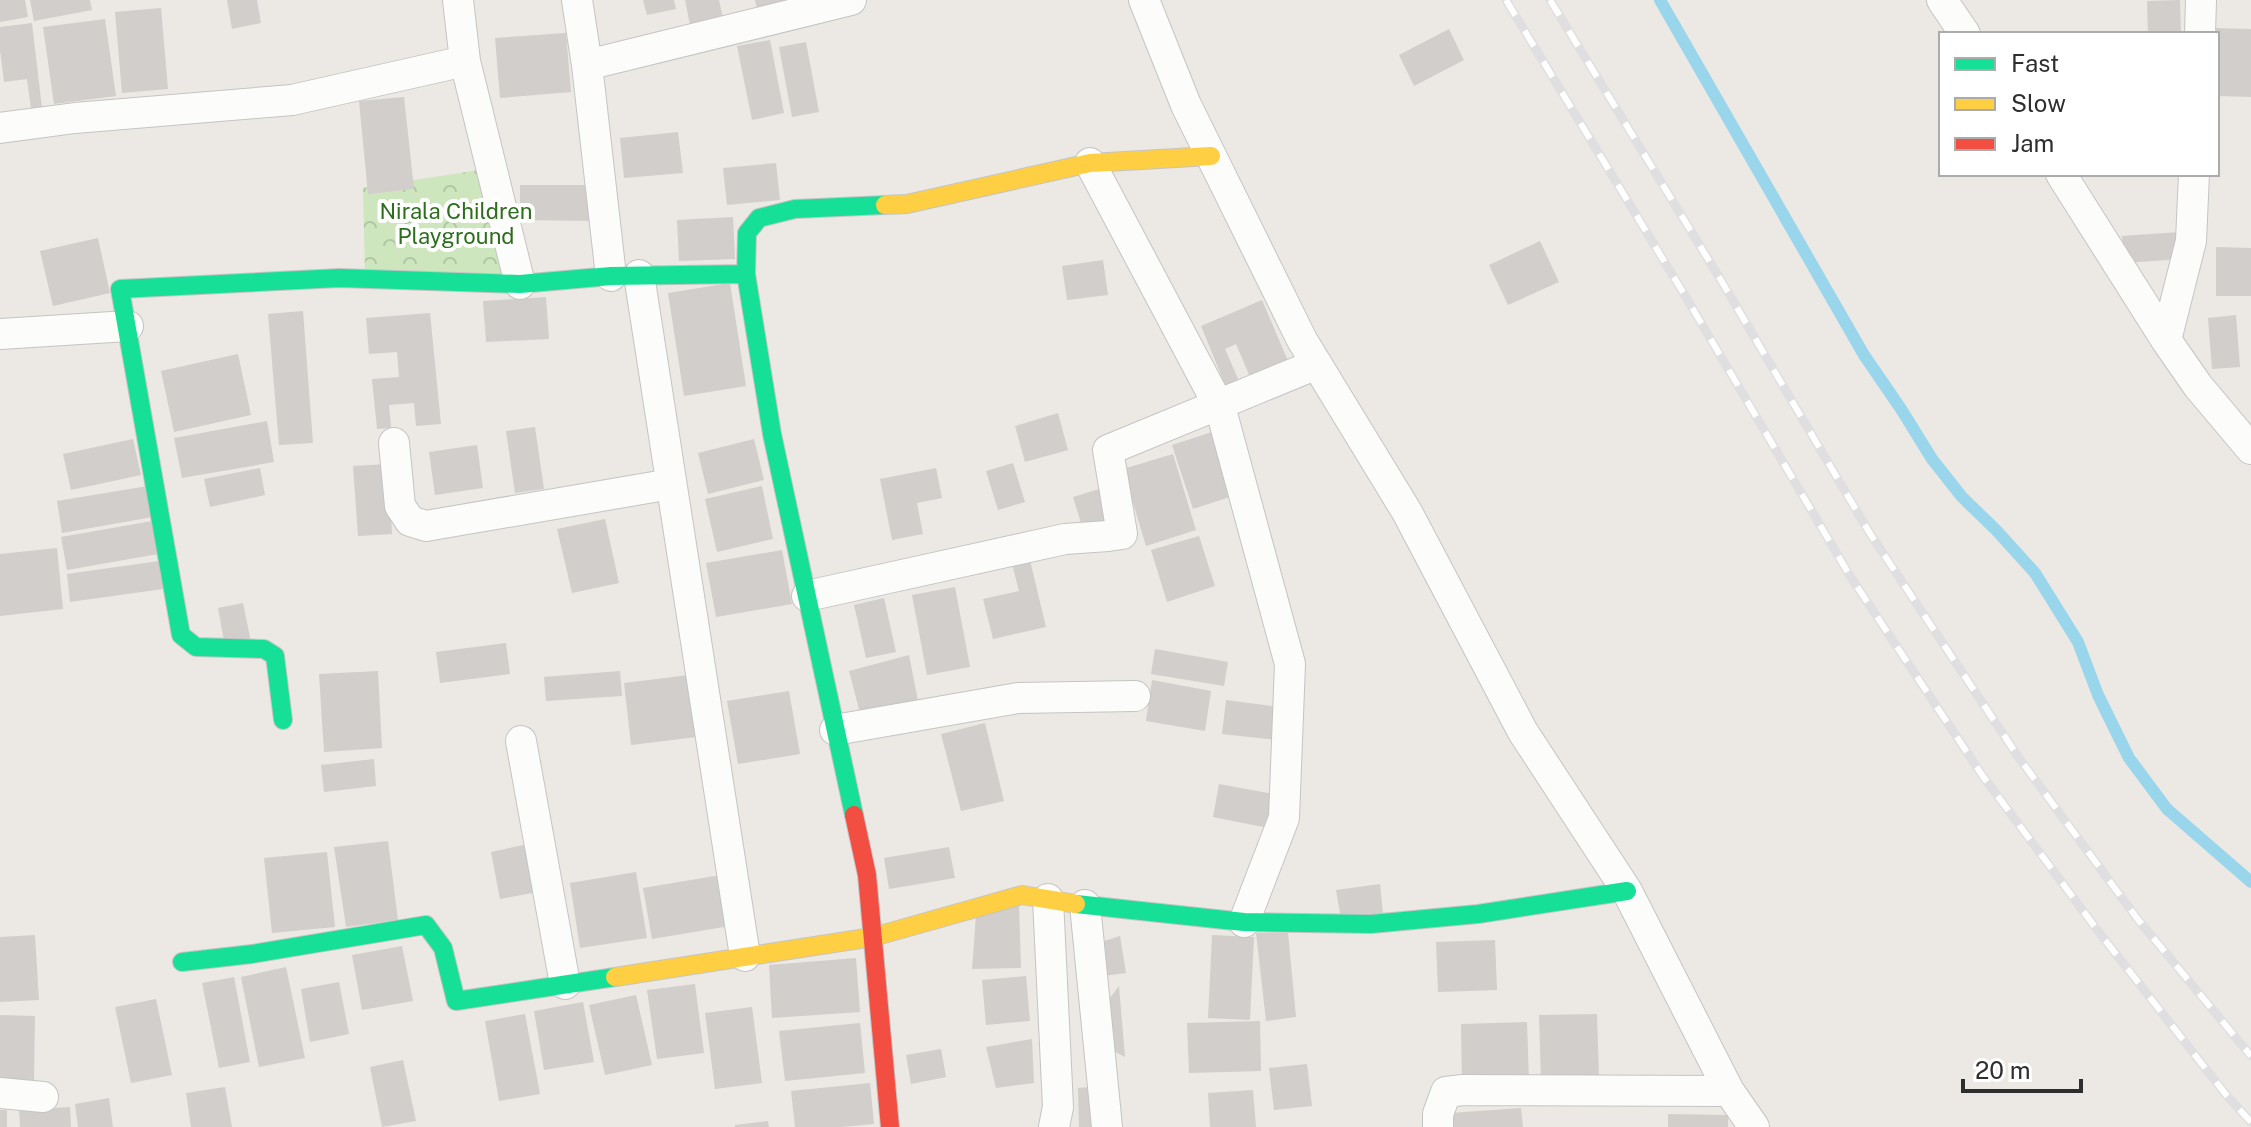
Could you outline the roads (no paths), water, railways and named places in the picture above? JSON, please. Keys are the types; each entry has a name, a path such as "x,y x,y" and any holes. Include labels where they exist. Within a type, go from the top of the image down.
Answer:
{"street":[{"path":"458,0 465,61 520,284"},
{"path":"577,0 625,276 671,484 745,956"},
{"path":"587,65 851,0"},
{"path":"1144,0 1186,105 1302,340 1407,512 1523,732 1627,891 1729,1091 1754,1127"},
{"path":"1942,0 1964,32"},
{"path":"2200,32 2201,0"},
{"path":"0,128 75,118 292,100 465,61"},
{"path":"890,1127 867,875 772,434 746,274 747,233 759,218 795,209 907,204 1090,163 1211,156"},
{"path":"1090,163 1218,405 1290,664 1284,818 1244,922"},
{"path":"2062,176 2166,340 2198,386 2251,449"},
{"path":"2166,340 2191,241 2194,176"},
{"path":"283,720 275,656 264,649 196,647 181,635 120,289 339,278 520,284 625,276 746,274"},
{"path":"0,334 128,326"},
{"path":"807,596 1065,539 1122,534 1108,450 1317,364"},
{"path":"394,443 400,506 410,521 426,526 671,484"},
{"path":"835,730 1018,698 1135,696"},
{"path":"521,741 565,984"},
{"path":"182,962 252,954 426,925 443,948 456,1001 873,937 1022,895 1244,922 1371,924 1478,914 1627,891"},
{"path":"1048,899 1058,1107 1054,1127"},
{"path":"1085,905 1107,1127"},
{"path":"1438,1127 1438,1114 1446,1092 1729,1091"},
{"path":"0,1093 43,1097"}],"waterway":[{"path":"1660,0 1864,355 1932,459 1962,497 2035,573 2078,642 2098,695 2129,758 2167,809 2251,882"}],"railway":[{"path":"1506,0 1850,576 1982,775 2098,931 2227,1096 2251,1122"},
{"path":"1550,0 1719,277 1869,532 2019,758 2136,917 2251,1056"}],"park label":[{"name":"Nirala Children Playground","path":"456,224"}]}
